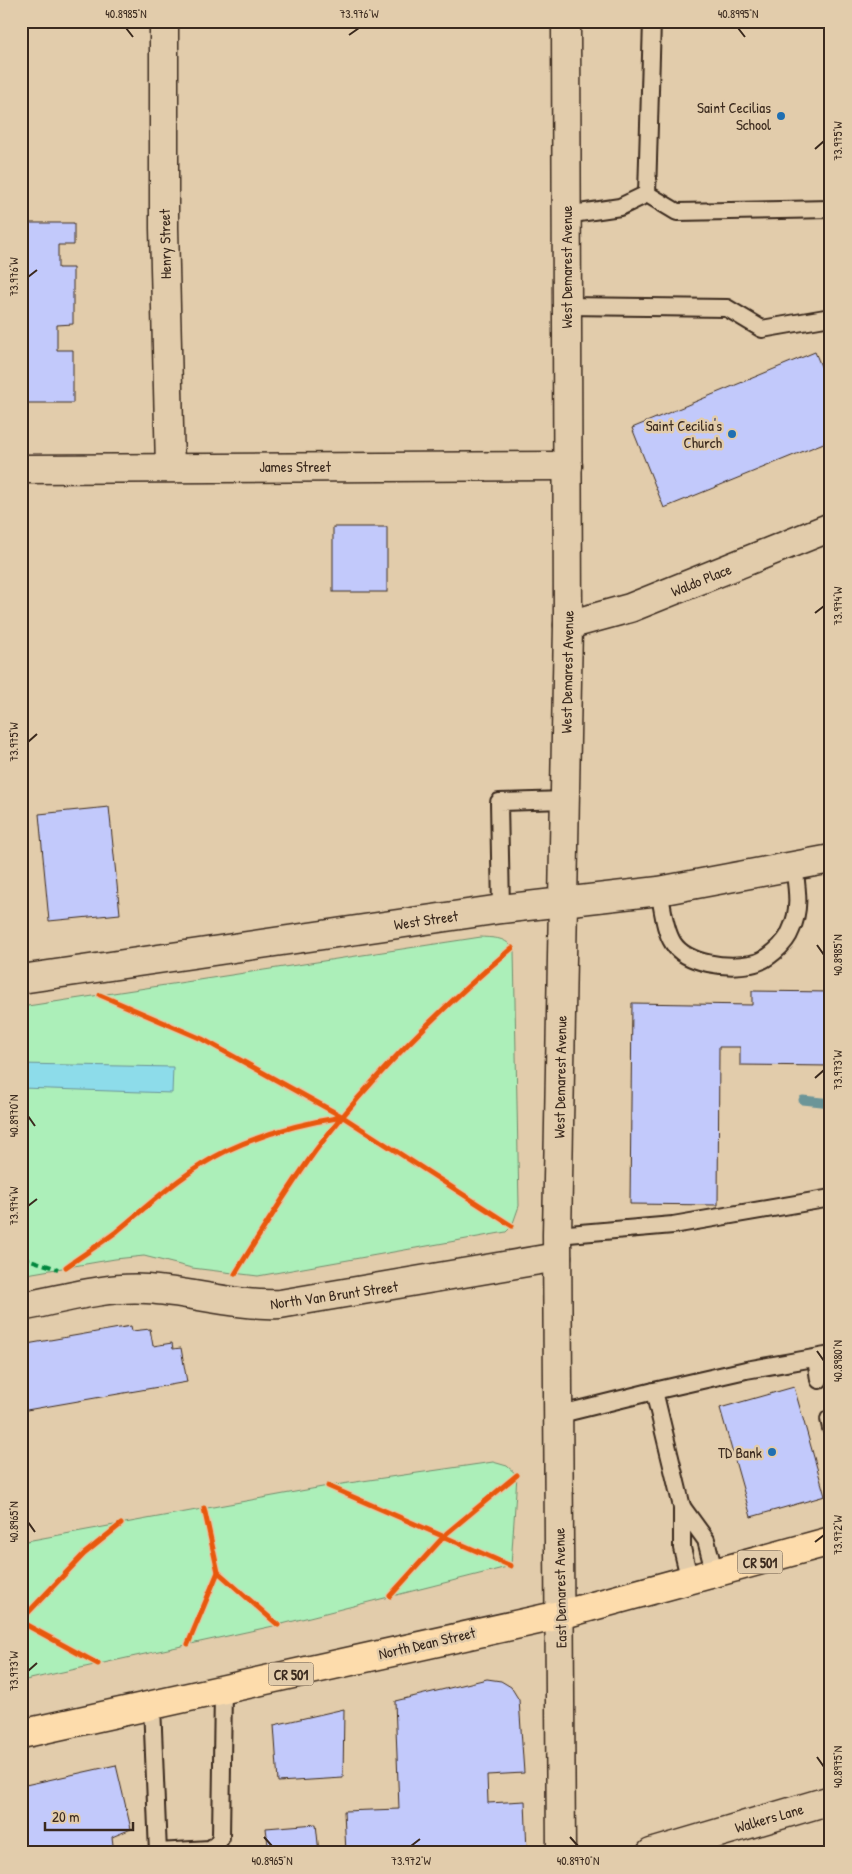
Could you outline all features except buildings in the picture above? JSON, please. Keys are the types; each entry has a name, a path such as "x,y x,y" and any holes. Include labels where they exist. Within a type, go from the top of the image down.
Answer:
{"main road":[{"name":"North Dean Street","path":"21,1734 560,1615 831,1542"}],"street":[{"name":"Henry Street","path":"164,21 164,228 170,467"},
{"name":"West Demarest Avenue","path":"557,1324 568,625 566,21"},
{"name":"James Street","path":"21,469 568,466"},
{"name":"Waldo Place","path":"568,625 630,608 831,527"},
{"name":"West Street","path":"21,979 501,909 659,892 831,859"},
{"name":"North Van Brunt Street","path":"21,1307 108,1291 146,1289 242,1304 280,1304 557,1246"},
{"name":"East Demarest Avenue","path":"557,1324 561,1853"},
{"name":"Walkers Lane","path":"651,1853 831,1800"}],"lane":[{"path":"647,194 652,21"},
{"path":"566,215 620,207 647,194"},
{"path":"647,194 677,212 831,209"},
{"path":"566,306 728,308 762,329 831,317"},
{"path":"501,909 499,802 564,800"},
{"path":"659,892 673,944 687,958 710,964 752,964 772,954 791,932 799,906 794,866"},
{"path":"557,1246 831,1198"},
{"path":"557,1415 654,1390 746,1370 823,1357 819,1380"},
{"path":"654,1390 682,1507 682,1548 702,1578"},
{"path":"682,1507 706,1540 702,1578"},
{"path":"152,1705 158,1852 210,1849 217,1844 221,1836 223,1689"}],"green space":[{"path":"481,937 504,940 514,950 519,1206 512,1226 506,1232 258,1276 192,1268 144,1256 21,1275 21,1007"},
{"path":"493,1462 507,1466 517,1475 511,1566 278,1625 21,1681 21,1542 328,1486"}],"water":[{"path":"21,1064 173,1067 172,1093 21,1088"}],"waterway":[{"path":"803,1100 831,1103"}],"marked path":[{"path":"21,1257 58,1269"}],"cycle path":[{"path":"235,1274 305,1165 360,1096 408,1044 459,994 512,948"},
{"path":"100,995 202,1039 343,1117 512,1226"},
{"path":"66,1267 116,1232 182,1178 211,1159 269,1134 313,1122 343,1117"},
{"path":"390,1596 447,1533 517,1475"},
{"path":"328,1486 511,1566"},
{"path":"204,1508 218,1572 278,1625"},
{"path":"21,1620 84,1554 121,1524"},
{"path":"188,1644 218,1572"},
{"path":"21,1622 98,1664"}],"place":[{"name":"Saint Cecilias School","path":"781,116"},
{"name":"Saint Cecilia's Church","path":"732,434"},
{"name":"TD Bank","path":"772,1452"}]}
